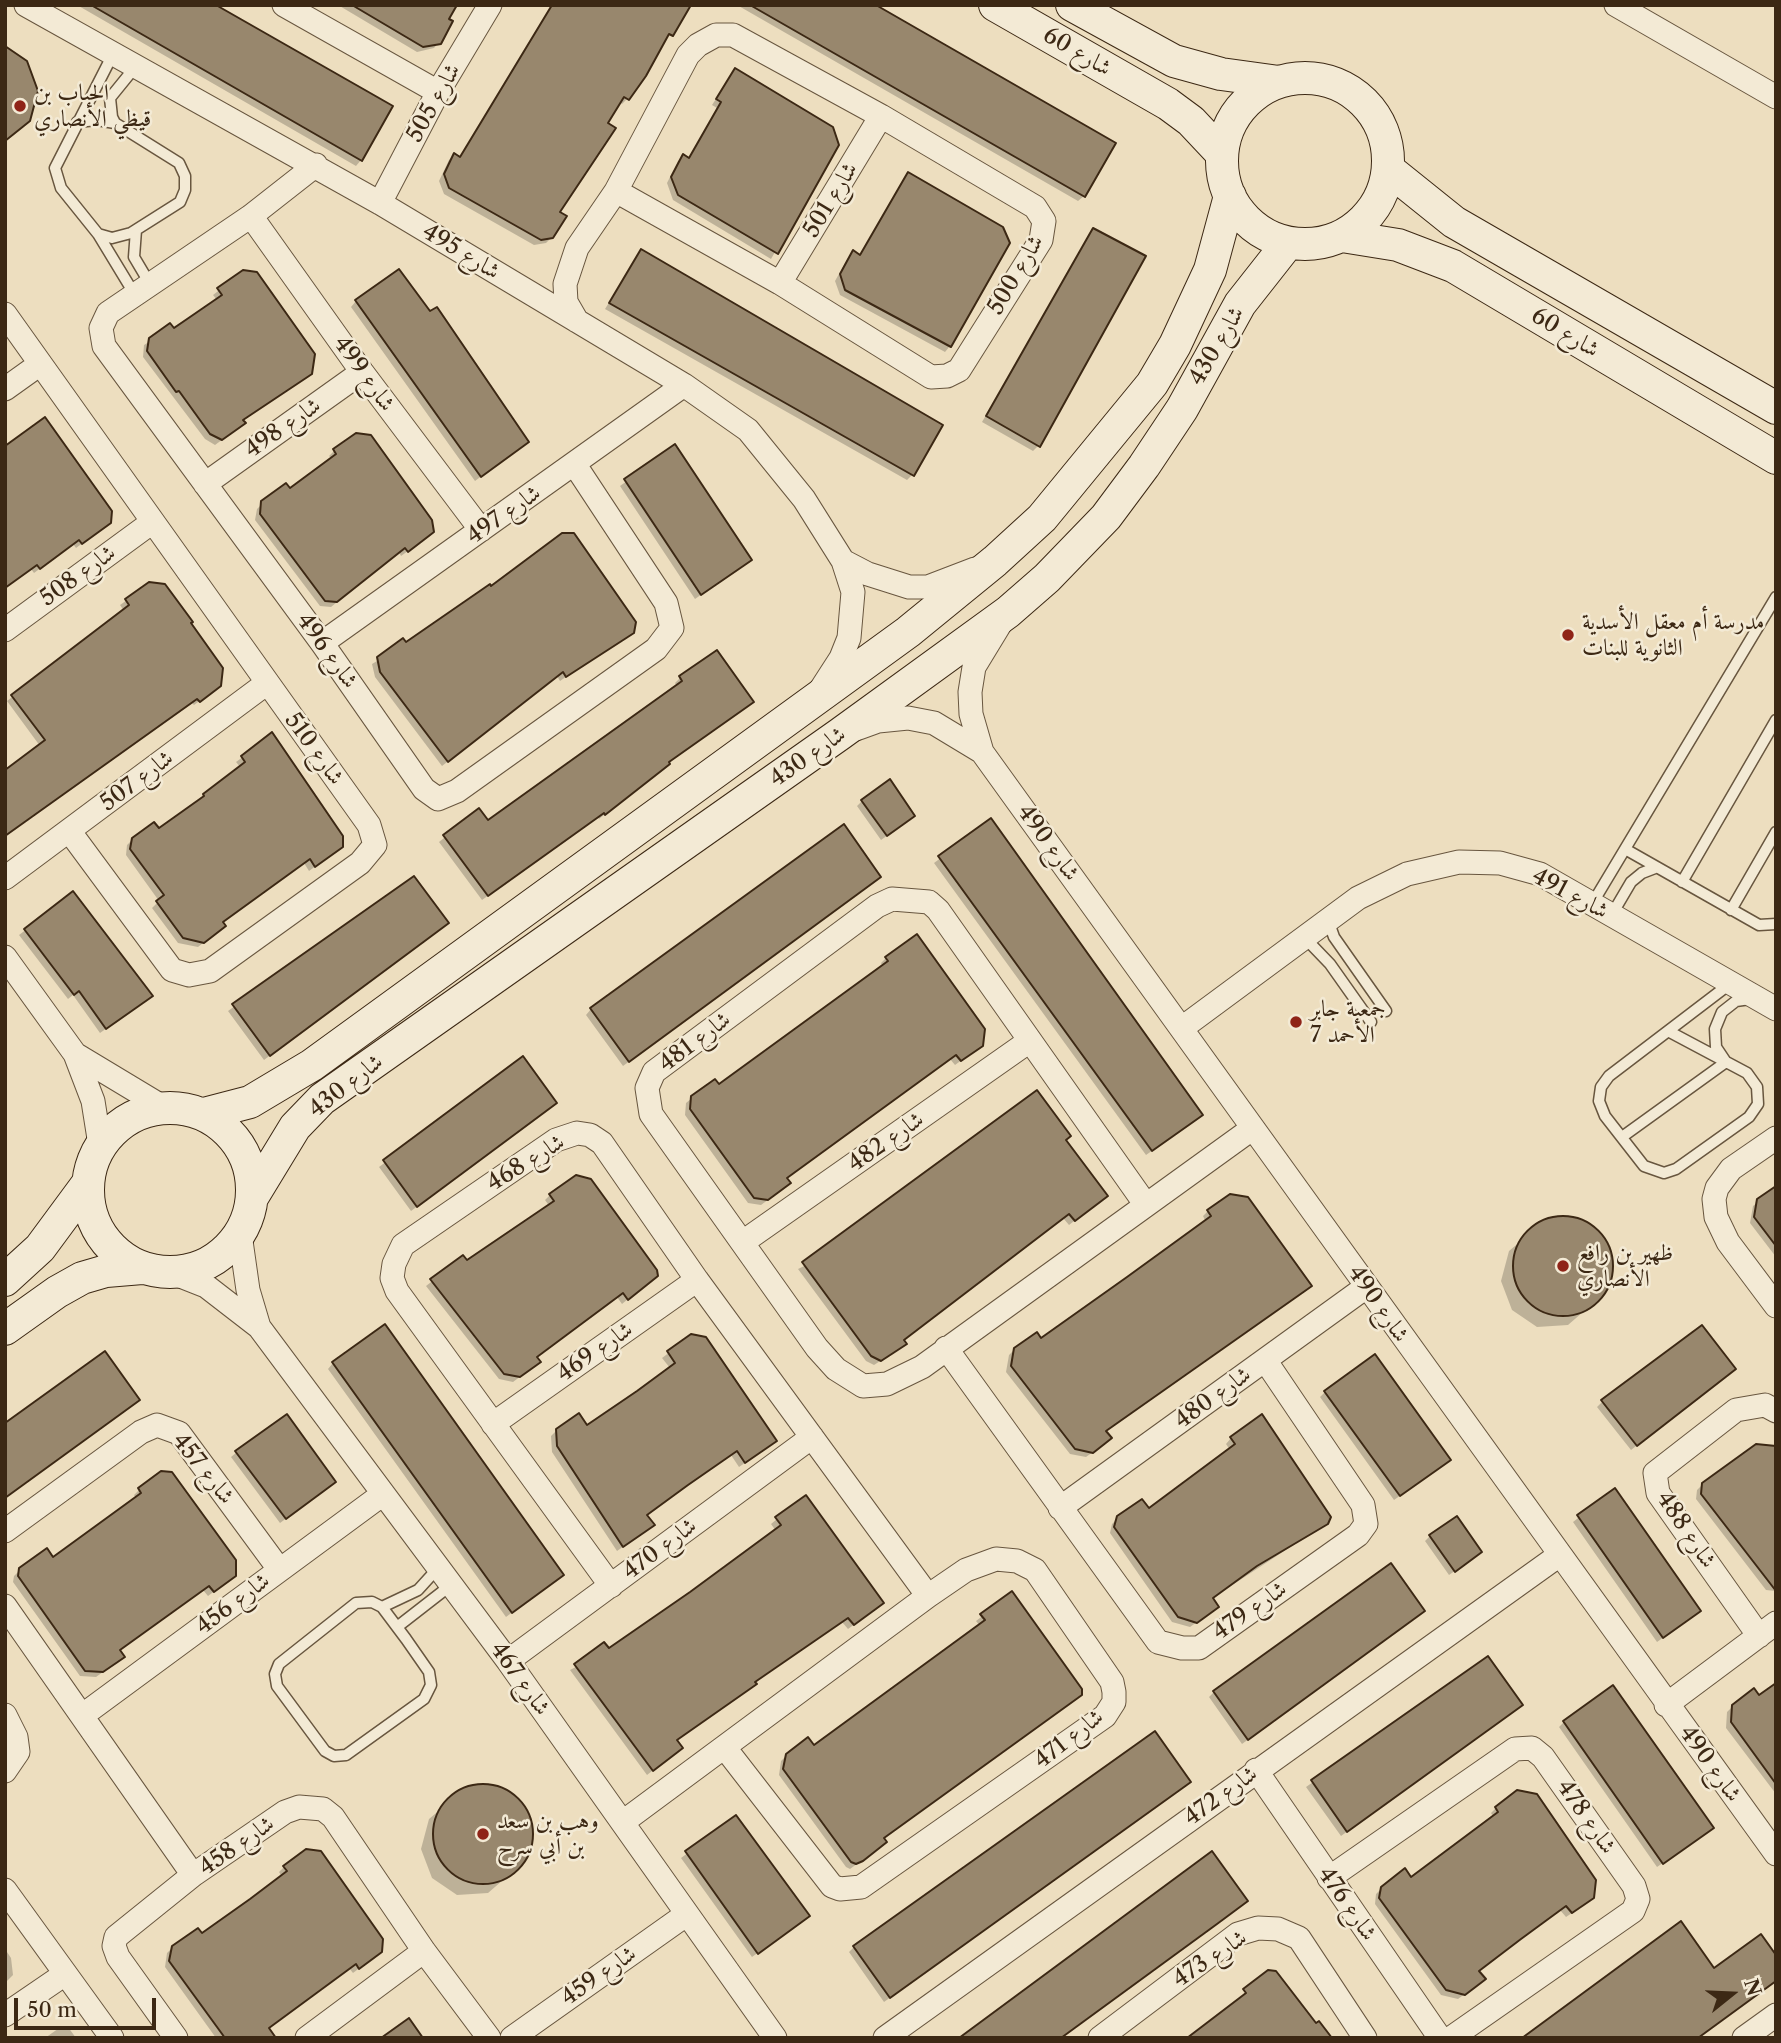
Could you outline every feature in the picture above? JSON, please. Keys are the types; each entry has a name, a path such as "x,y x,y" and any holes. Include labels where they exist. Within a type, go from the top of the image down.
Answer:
{"street":[{"name":"شارع 495","path":"26,5 380,203 684,385 748,430 804,499 843,561 853,592 849,638 841,658 816,696"},
{"path":"284,5 438,92"},
{"name":"شارع 505","path":"380,203 438,92 490,5"},
{"name":"شارع 60","path":"995,5 1168,104 1191,121 1222,154"},
{"name":"شارع 60","path":"1072,5 1174,61 1221,74 1279,82"},
{"path":"1616,5 1776,96"},
{"name":"شارع 500","path":"577,321 566,302 569,264 616,191 688,55 698,45 716,35 733,35 881,116 1035,207 1044,221 1041,240 959,370 947,376 931,377 780,283 616,191"},
{"path":"1309,78 1331,82 1351,92 1368,106 1380,125 1387,146 1388,169 1383,190 1373,208 1359,224 1342,236 1316,244 1288,243 1264,234 1244,217 1230,196 1223,175 1222,154 1229,127 1245,104 1279,82 1309,78"},
{"name":"شارع 501","path":"780,283 881,116"},
{"name":"شارع 496","path":"316,166 251,216 108,313 101,328 104,346 322,643 424,789 438,799 457,791 656,649 672,628 666,603 575,465"},
{"name":"شارع 60","path":"1388,169 1454,222 1776,408"},
{"name":"شارع 430","path":"204,1114 250,1102 312,1065 816,696 908,632 995,561 1042,518 1152,384 1175,345 1210,270 1230,196"},
{"name":"شارع 499","path":"251,216 362,372 481,530"},
{"name":"شارع 60","path":"1342,236 1398,245 1453,266 1776,458"},
{"name":"شارع 430","path":"253,1196 295,1127 322,1099 840,734 1008,612 1056,569 1106,517 1182,409 1240,304 1288,243"},
{"name":"شارع 510","path":"5,314 151,523 369,825 375,845 360,863 210,971 189,975 172,970 70,832"},
{"path":"5,388 40,364"},
{"name":"شارع 498","path":"205,484 362,372"},
{"name":"شارع 497","path":"322,643 684,385"},
{"name":"شارع 508","path":"5,630 151,523"},
{"path":"843,561 893,582 929,587 995,561"},
{"name":"شارع 490","path":"1008,612 974,667 971,714 982,752 1558,1556 1776,1854"},
{"name":"شارع 507","path":"5,878 267,683"},
{"name":"شارع 490","path":"840,734 878,722 908,718 934,723 982,752"},
{"name":"شارع 491","path":"1182,1028 1358,898 1407,874 1459,863 1500,863 1540,874 1766,1003"},
{"name":"شارع 481","path":"1146,1205 1028,1042 938,910 929,902 892,899 877,906 654,1072 647,1088 651,1114 817,1348 836,1369 863,1386 887,1384 922,1367 1253,1128"},
{"path":"5,957 75,1054 93,1101 100,1145"},
{"name":"شارع 482","path":"743,1242 1028,1042"},
{"path":"75,1054 163,1107"},
{"path":"5,1280 40,1248 88,1183 100,1145 117,1126 138,1113 163,1107 184,1108 204,1114 235,1139 252,1175 253,1196 240,1234 223,1254 200,1268 173,1273 142,1268 106,1271 82,1278 57,1292 5,1329"},
{"name":"شارع 468","path":"611,1586 397,1291 392,1278 394,1264 403,1245 556,1140 577,1133 590,1135 602,1143 697,1280 929,1596"},
{"path":"1776,1138 1731,1170 1717,1188 1714,1199 1716,1217 1728,1242 1776,1306"},
{"path":"88,1183 89,1205 96,1225 107,1243 123,1258 142,1268"},
{"name":"شارع 467","path":"240,1234 248,1290 259,1327"},
{"name":"شارع 467","path":"173,1273 206,1286 259,1327 508,1661 775,2038"},
{"name":"شارع 469","path":"493,1424 697,1280"},
{"name":"شارع 480","path":"1060,1508 1366,1287"},
{"name":"شارع 479","path":"946,1348 1158,1642 1182,1648 1199,1648 1358,1535 1366,1524 1363,1505 1265,1360"},
{"name":"شارع 488","path":"1767,1629 1658,1493 1655,1473 1736,1410 1765,1405 1776,1411"},
{"name":"شارع 457","path":"5,1531 141,1432 157,1425 179,1433 279,1569"},
{"name":"شارع 470","path":"508,1661 812,1437"},
{"name":"شارع 456","path":"83,1715 383,1494"},
{"name":"شارع 472","path":"885,2038 1255,1770 1558,1556"},
{"name":"شارع 471","path":"623,1822 929,1596 966,1570 996,1559 1017,1561 1035,1570 1112,1682 1114,1702 1104,1716 872,1882 850,1889 832,1886 725,1748"},
{"path":"5,1606 193,1875"},
{"path":"1666,1704 1767,1629"},
{"path":"5,1715 16,1737 18,1752 5,1772"},
{"name":"شارع 478","path":"1329,1878 1515,1749 1532,1748 1543,1756 1634,1886 1639,1899 1633,1911 1451,2038"},
{"name":"شارع 476","path":"1255,1770 1440,2038"},
{"name":"شارع 458","path":"176,2038 118,1957 114,1946 116,1937 123,1928 193,1875 285,1812 299,1807 323,1809 333,1817 424,1951 489,2038"},
{"path":"5,1890 112,2038"},
{"name":"شارع 459","path":"512,2038 687,1914"},
{"name":"شارع 473","path":"1100,2038 1238,1934 1258,1928 1278,1929 1298,1938 1365,2038"},
{"path":"307,2038 424,1951"},
{"path":"5,2015 65,1973"},
{"path":"1746,2037 1776,2015"}],"lane":[{"path":"113,54 57,160 56,176 61,188 143,289"},
{"path":"115,123 110,111 110,99 136,66"},
{"path":"77,122 97,120 115,123 179,163 185,176 185,190 180,202 118,238 98,234"},
{"path":"135,230 134,257 143,289"},
{"path":"1601,910 1625,849 1776,597"},
{"path":"1682,881 1776,720"},
{"path":"1758,750 1776,744"},
{"path":"1731,911 1776,832"},
{"path":"1625,849 1759,925 1776,924"},
{"path":"1601,910 1631,882 1655,868"},
{"path":"1328,920 1334,937 1386,1011"},
{"path":"1305,938 1330,964 1371,1022"},
{"path":"1668,1031 1747,1073 1757,1087 1758,1104 1738,1124 1676,1168 1664,1172 1644,1166 1605,1115 1599,1101 1601,1087 1609,1076 1731,982"},
{"path":"1726,1062 1716,1047 1714,1029 1722,1012 1737,1001 1766,1003"},
{"path":"1622,1137 1726,1062"},
{"path":"382,1606 444,1576"},
{"path":"397,1626 444,1576"},
{"path":"372,1602 382,1606 397,1626 429,1672 431,1685 424,1699 346,1755 334,1756 325,1751 277,1686 275,1674 279,1664 356,1603 372,1602"}],"building":[{"path":"91,5 216,5 393,106 362,161"},
{"path":"352,5 457,5 449,19 453,21 441,44 423,47"},
{"path":"552,5 691,5 673,36 669,34 646,76 629,100 624,97 608,123 616,128 560,212 567,216 553,238 541,240 449,188 444,174 454,153 460,157"},
{"path":"750,5 876,5 1116,143 1085,197"},
{"name":"الحباب بن قيظي الأنصاري","path":"5,46 27,61 38,91 30,121 5,141"},
{"path":"735,68 833,127 839,145 778,254 678,195 671,177 683,154 689,158 721,102 716,99"},
{"path":"908,172 1003,227 1010,243 951,347 845,290 840,274 853,250 860,255"},
{"path":"1093,228 1146,256 1040,447 986,416"},
{"path":"641,249 943,425 914,476 609,303"},
{"path":"399,269 430,311 437,307 529,442 481,477 355,300"},
{"path":"243,270 257,272 315,354 312,374 243,420 246,423 222,440 210,434 147,351 149,338 170,323 174,328 222,295 217,288"},
{"path":"45,417 112,511 111,523 82,544 79,540 40,569 37,565 5,588 5,446"},
{"path":"356,433 371,435 432,520 434,532 408,552 405,548 337,602 325,601 260,514 261,501 286,483 290,488 336,454 333,449"},
{"path":"675,444 752,560 701,595 624,479"},
{"path":"562,533 574,533 636,622 634,633 566,677 563,672 448,762 380,672 377,657 403,638 406,642 490,584 491,586"},
{"path":"149,582 165,584 193,622 191,623 223,668 221,686 200,702 197,699 5,836 5,770 45,740 11,695 129,605 125,599"},
{"path":"717,650 754,702 669,762 670,764 605,815 604,813 488,896 443,835 479,808 488,820 682,681 679,676"},
{"path":"272,732 343,836 343,847 315,867 310,859 223,922 226,926 204,943 183,938 156,901 164,895 130,849 132,838 154,822 159,828 204,796 203,794 245,762 241,756"},
{"path":"890,779 915,816 887,836 861,800"},
{"path":"991,818 1203,1115 1152,1151 938,856"},
{"path":"844,824 881,877 629,1062 590,1008"},
{"path":"414,876 449,923 270,1056 232,1004"},
{"path":"73,891 153,996 106,1029 79,991 74,995 24,929"},
{"path":"917,934 985,1029 983,1046 961,1061 956,1055 787,1178 791,1183 768,1200 754,1198 690,1109 691,1096 715,1079 719,1084 888,961 885,957"},
{"path":"523,1056 557,1103 417,1207 383,1160"},
{"path":"1037,1090 1071,1136 1066,1140 1108,1196 1075,1221 1069,1214 904,1340 907,1344 881,1361 871,1356 802,1262"},
{"path":"576,1175 591,1179 657,1270 658,1276 628,1300 623,1293 537,1357 541,1362 520,1377 504,1374 430,1279 463,1255 467,1260 554,1201 549,1194"},
{"path":"1776,1186 1776,1246 1754,1217 1757,1199"},
{"path":"1230,1194 1248,1197 1312,1286 1106,1431 1112,1438 1093,1453 1075,1449 1011,1366 1014,1348 1037,1332 1041,1338 1127,1277 1211,1216 1207,1210"},
{"name":"ظهير بن رافع الأنصاري","path":"1563,1216 1582,1220 1598,1231 1609,1247 1613,1266 1609,1285 1598,1301 1582,1312 1563,1316 1544,1312 1528,1301 1517,1285 1513,1266 1517,1247 1528,1231 1544,1220"},
{"path":"385,1324 564,1575 512,1613 332,1362"},
{"path":"1702,1325 1736,1369 1637,1446 1601,1400"},
{"path":"691,1334 706,1337 777,1441 745,1463 737,1451 647,1515 655,1525 623,1547 557,1446 556,1429 579,1413 587,1425 637,1391 675,1363 667,1351"},
{"path":"105,1351 140,1400 5,1498 5,1423"},
{"path":"1375,1354 1451,1460 1400,1496 1324,1391"},
{"path":"287,1414 336,1482 286,1519 235,1451"},
{"path":"1262,1414 1331,1517 1328,1524 1257,1566 1213,1598 1219,1607 1197,1623 1178,1617 1114,1527 1117,1516 1142,1499 1149,1508 1235,1444 1230,1437"},
{"path":"1756,1444 1776,1446 1776,1591 1701,1494 1702,1483"},
{"path":"161,1471 172,1472 236,1560 236,1576 214,1592 209,1586 120,1650 125,1657 103,1672 85,1671 18,1576 19,1568 47,1548 53,1557 141,1493 138,1488"},
{"path":"1615,1488 1701,1611 1663,1638 1577,1515"},
{"path":"806,1495 884,1603 854,1625 848,1618 755,1682 757,1684 677,1740 683,1748 653,1771 574,1664 604,1642 609,1648 690,1592 781,1525 775,1517"},
{"path":"1457,1516 1482,1552 1455,1572 1429,1535"},
{"path":"1391,1563 1425,1611 1248,1740 1213,1691"},
{"path":"1012,1591 1082,1689 1082,1695 884,1838 887,1842 863,1861 856,1864 851,1862 783,1769 786,1754 808,1737 814,1745 985,1620 980,1614"},
{"path":"1488,1656 1523,1705 1347,1832 1311,1780"},
{"path":"1776,1683 1776,1784 1731,1722 1732,1705 1754,1688 1759,1695"},
{"path":"1613,1685 1714,1828 1663,1864 1563,1721"},
{"path":"1155,1731 1191,1782 890,1998 853,1946"},
{"name":"وهب بن سعد بن أبي سرح","path":"483,1784 502,1788 518,1799 529,1815 533,1834 529,1853 518,1869 502,1880 483,1884 464,1880 448,1869 437,1853 433,1834 437,1815 448,1799 464,1788"},
{"path":"1517,1790 1537,1794 1596,1880 1594,1898 1572,1913 1566,1906 1521,1939 1479,1971 1486,1979 1465,1995 1446,1990 1379,1898 1381,1887 1405,1868 1411,1877 1498,1812 1495,1807"},
{"path":"736,1815 810,1916 758,1954 685,1851"},
{"path":"306,1849 321,1851 383,1939 382,1952 359,1969 356,1964 269,2028 276,2038 225,2038 169,1961 172,1946 198,1928 202,1933 250,1899 287,1871 283,1866"},
{"path":"1212,1851 1248,1901 1217,1924 1061,2038 959,2038"},
{"path":"1681,1921 1714,1968 1761,1934 1776,1955 1776,1981 1698,2038 1522,2038"},
{"path":"1268,1970 1276,1971 1316,2023 1319,2021 1332,2038 1187,2038 1246,1993 1243,1989"},
{"path":"409,2018 423,2038 381,2038"}],"place":[{"name":"الحباب بن قيظي الأنصاري","path":"20,106"},
{"name":"مدرسة أم معقل الأسدية الثانوية للبنات","path":"1568,635"},
{"name":"جمعية جابر الأحمد 7","path":"1296,1022"},
{"name":"ظهير بن رافع الأنصاري","path":"1563,1266"},
{"name":"وهب بن سعد بن أبي سرح","path":"483,1834"}]}
